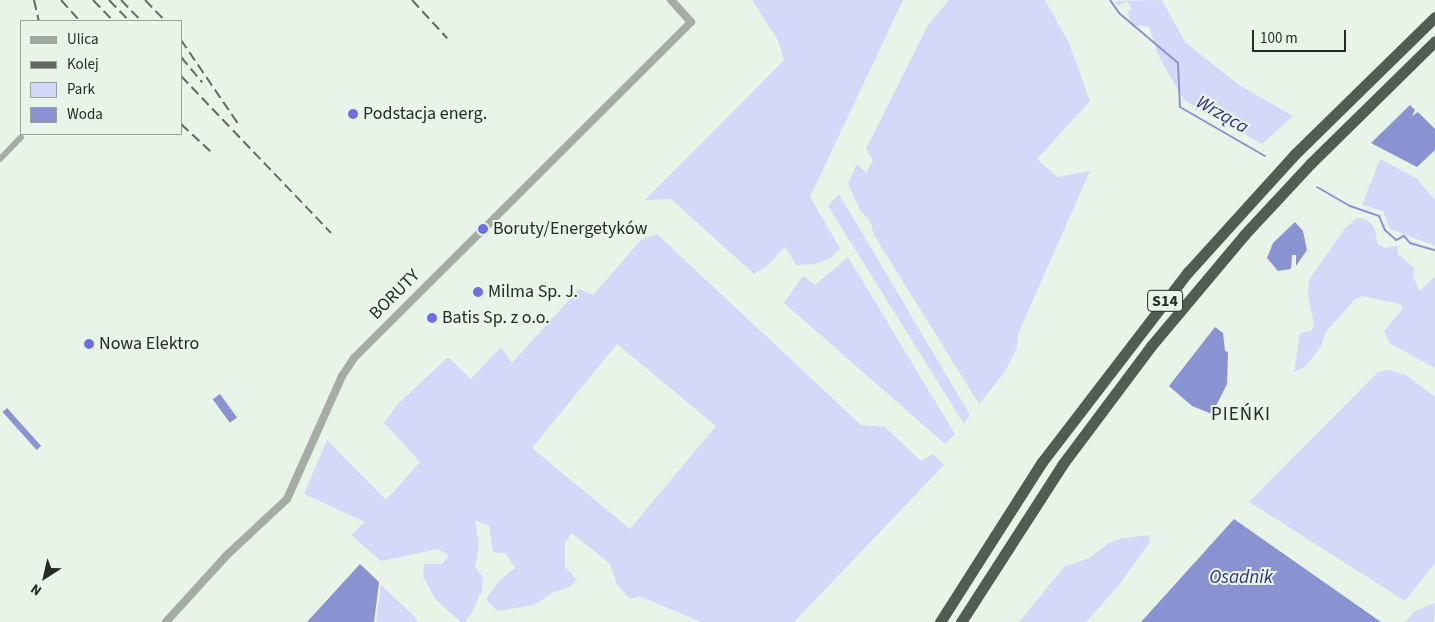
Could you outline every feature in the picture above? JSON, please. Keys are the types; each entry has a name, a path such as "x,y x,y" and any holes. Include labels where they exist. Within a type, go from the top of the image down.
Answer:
{"highway":[{"name":"S14","path":"940,622 1042,462 1188,272 1294,154 1435,17"},
{"name":"S14","path":"961,622 1057,472 1151,346 1226,256 1310,164 1435,41"}],"street":[{"name":"BORUTY","path":"166,622 227,555 287,499 342,376 354,358 691,22 671,0"},
{"path":"0,159 21,137"}],"green space":[{"path":"752,0 903,0 810,197 840,248 831,258 816,264 796,265 785,247 767,266 754,274 671,199 645,200 784,60 778,40"},
{"path":"949,0 1045,0 1068,41 1090,101 1037,159 1057,177 1090,171 1018,334 1017,348 1004,373 979,404 874,235 870,221 860,210 848,183 857,164 866,173 873,160 866,149 928,25"},
{"path":"1162,0 1185,42 1239,85 1293,116 1262,144 1184,100 1159,57 1149,27 1130,24 1128,11 1132,9 1127,1 1118,6 1115,1"},
{"path":"1380,159 1416,178 1435,200 1435,246 1390,229 1383,211 1362,205"},
{"path":"839,194 970,415 964,424 828,206"},
{"path":"1357,218 1366,219 1374,227 1378,244 1384,248 1397,246 1398,254 1415,269 1413,277 1420,291 1435,276 1435,368 1389,343 1384,331 1403,309 1400,304 1362,296 1355,299 1326,332 1321,346 1305,367 1294,372 1300,333 1311,331 1314,324 1308,295 1309,280 1345,228"},
{"path":"657,234 861,425 885,427 921,461 933,454 944,465 794,622 701,622 639,596 630,599 617,585 610,564 572,533 565,543 565,567 577,579 570,587 552,593 534,605 497,611 486,599 500,580 515,568 506,554 493,552 489,526 475,520 479,547 475,567 483,577 482,590 472,612 465,622 461,622 436,600 423,576 424,564 442,564 449,556 438,549 381,561 351,535 365,522 304,494 327,440 386,500 420,462 384,423 397,405 448,357 471,379 501,347 512,363 579,289 593,295 642,239","holes":["617,344 716,426 630,529 532,448"]},
{"path":"848,257 955,434 945,444 784,303 803,276 815,285"},
{"name":"Osadnik","path":"1390,370 1406,375 1435,397 1435,563 1405,601 1249,502 1378,372"},
{"path":"1150,535 1149,543 1119,585 1086,622 1019,622 1064,567 1089,558 1109,543 1122,538"},
{"path":"381,585 414,616 418,622 376,622"},
{"path":"1435,603 1434,622 1405,622 1415,611"}],"water":[{"path":"1410,105 1415,110 1412,116 1418,112 1435,129 1435,150 1417,167 1371,143"},
{"path":"1295,222 1303,231 1307,250 1296,266 1296,255 1292,255 1291,269 1278,271 1267,258 1273,243"},
{"path":"1215,327 1223,333 1225,351 1228,352 1227,384 1212,414 1192,406 1169,386"},
{"path":"220,394 237,417 230,423 213,399"},
{"path":"7,408 41,446 37,450 3,412"},
{"name":"Osadnik","path":"1234,519 1381,622 1141,622"},
{"path":"360,564 379,582 374,622 307,622"}],"waterway":[{"name":"Wrząca","path":"1110,0 1119,13 1178,63 1180,107 1265,156"},
{"name":"Wrząca","path":"1317,187 1350,206 1379,216 1385,230 1396,240 1404,236 1410,243 1435,250"}],"railway":[{"path":"34,0 39,20"},
{"path":"61,0 79,20"},
{"path":"93,0 112,20"},
{"path":"109,0 128,20"},
{"path":"121,0 140,20"},
{"path":"145,0 164,20"},
{"path":"412,0 447,38"},
{"path":"182,41 239,125"},
{"path":"182,58 202,82"},
{"path":"182,77 331,233"},
{"path":"182,125 210,151"}],"place":[{"name":"Podstacja energ.","path":"353,114"},
{"name":"Boruty/Energetyków","path":"483,229"},
{"name":"Milma Sp. J.","path":"478,292"},
{"name":"Batis Sp. z o.o.","path":"432,318"},
{"name":"Nowa Elektro","path":"89,344"}],"district":[{"name":"PIEŃKI","path":"1241,415"}]}
